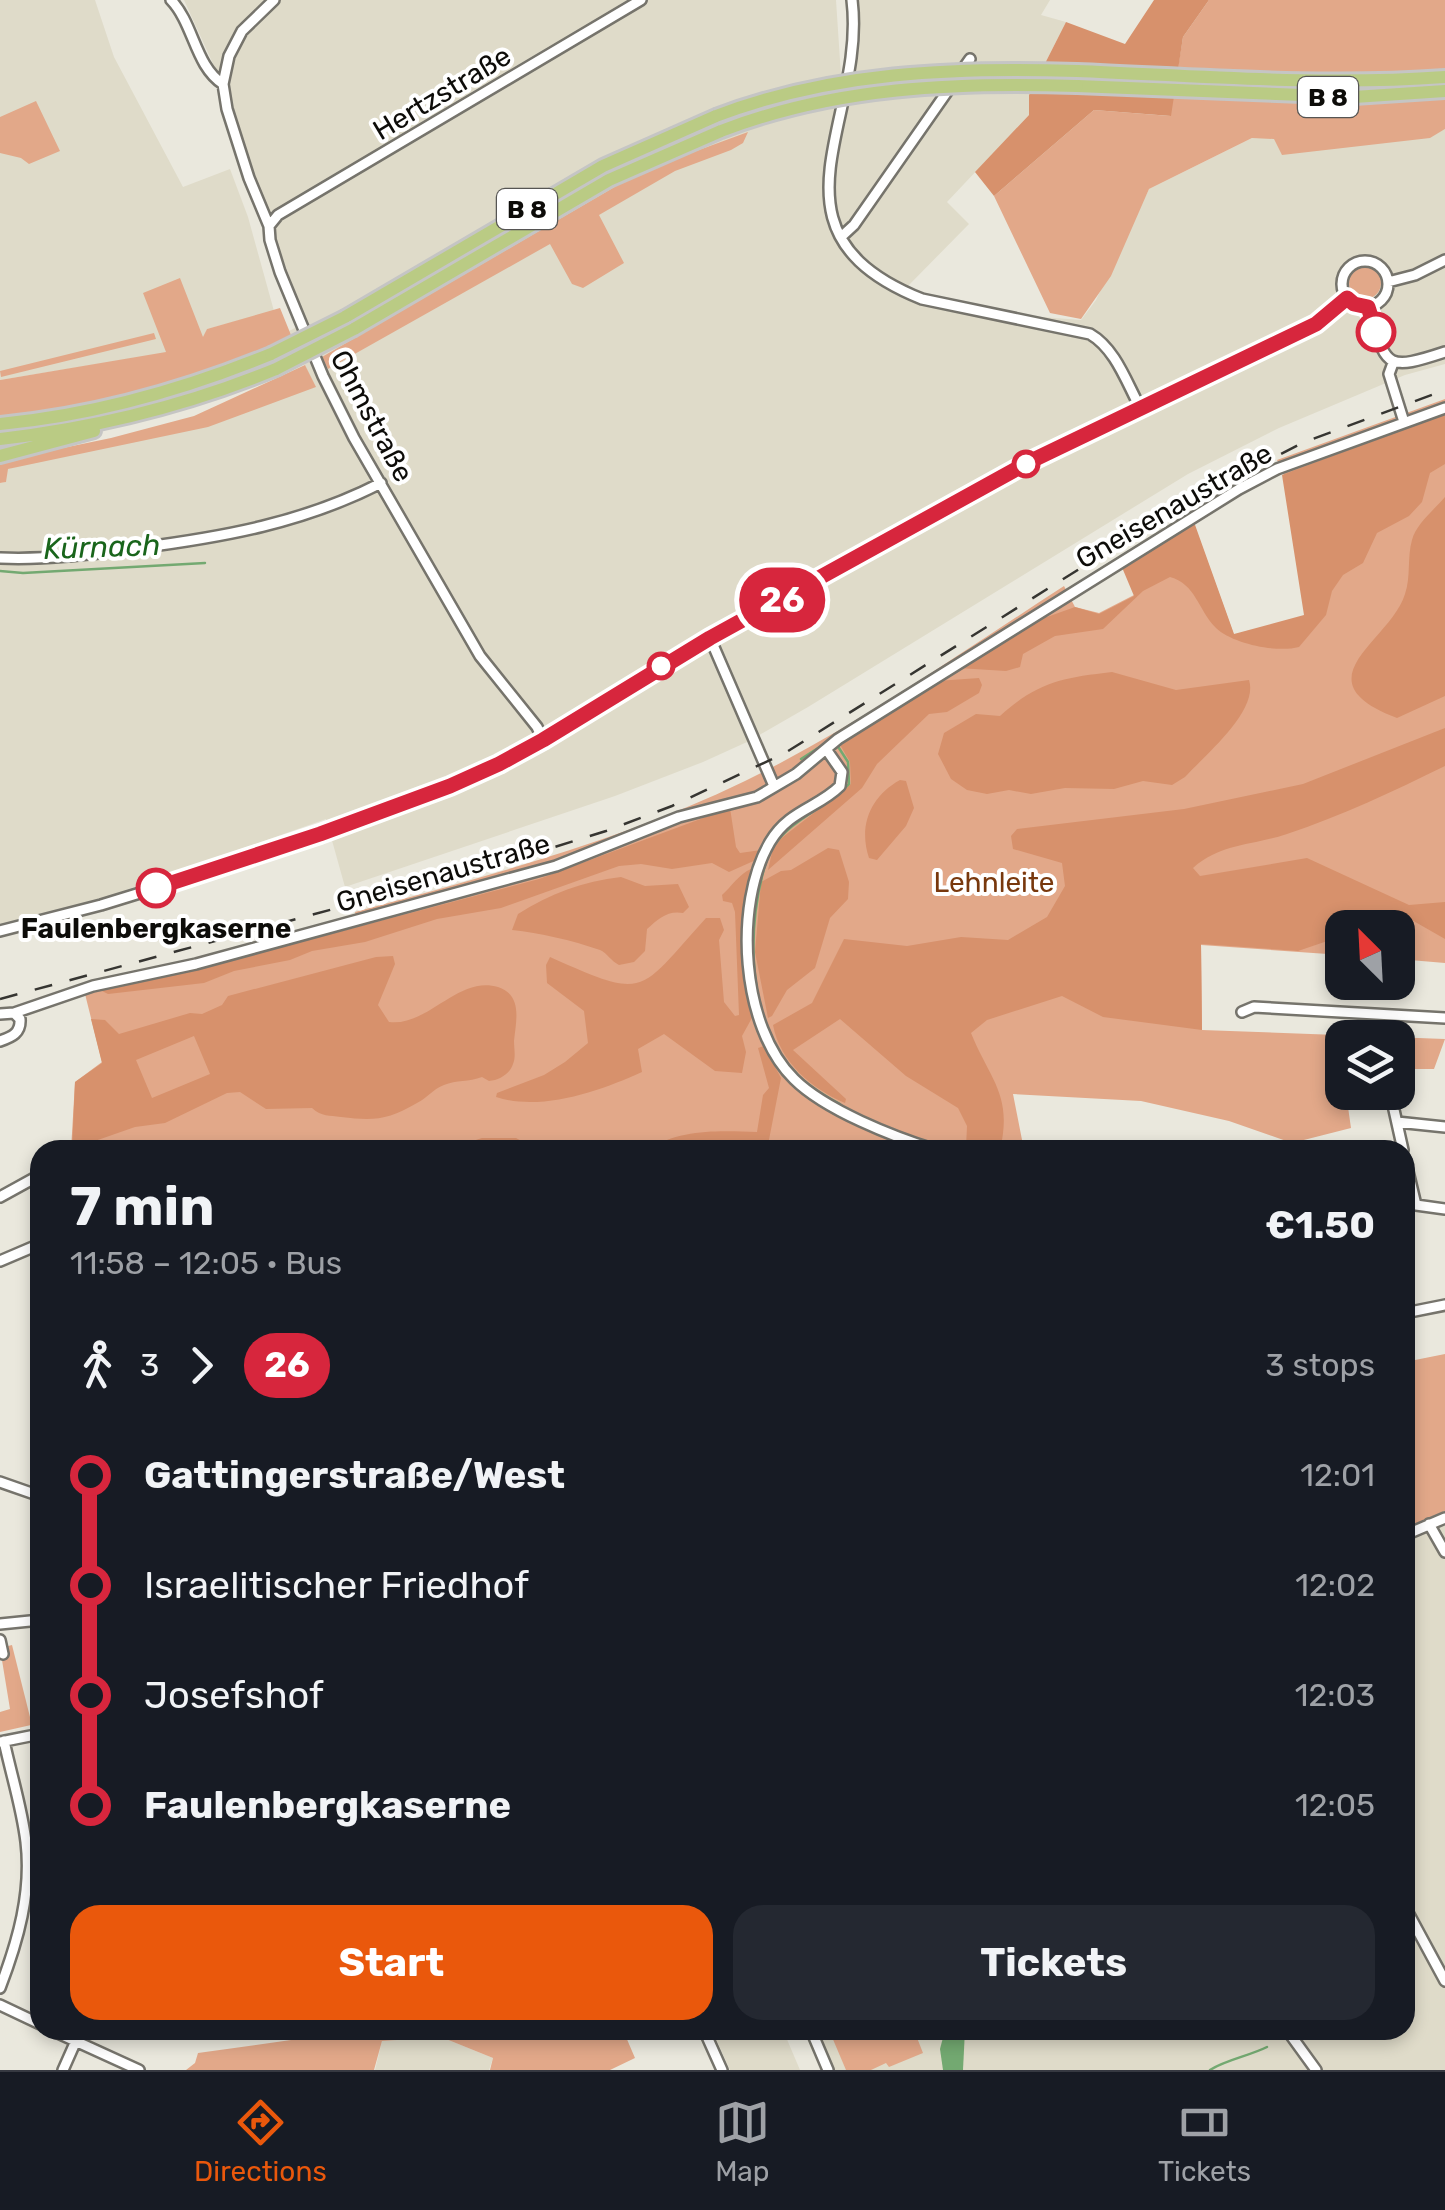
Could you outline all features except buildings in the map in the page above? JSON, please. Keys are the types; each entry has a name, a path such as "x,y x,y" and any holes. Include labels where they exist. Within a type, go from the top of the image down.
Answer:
{"highway":[{"name":"B 8","path":"0,424 129,403 271,354 346,317 588,174 646,145 719,124 812,88 955,70 1286,96 1445,92"},
{"name":"B 8","path":"1077,78 1352,82 1445,77"},
{"name":"B 8","path":"0,456 78,438 276,369 354,330 609,180 719,124"},
{"name":"B 8","path":"0,439 117,422"}],"street":[{"name":"Ohmstraße","path":"171,0 184,16 208,71 223,84 226,109 269,226 270,240 297,319 354,438 480,656 543,740"},
{"path":"223,84 229,56 242,31 274,0"},
{"name":"Hertzstraße","path":"269,226 278,215 641,0"},
{"path":"852,0 854,46 828,175 831,212 851,254 895,288 922,299 1090,334 1120,366 1141,409"},
{"path":"841,237 854,225 970,59"},
{"path":"1388,282 1445,260"},
{"path":"1369,261 1382,268 1388,282 1385,296 1368,307 1347,298 1342,281 1354,264 1369,261"},
{"path":"0,931 102,906 450,786 543,740 710,638 1031,461 1316,324 1347,298"},
{"path":"1368,307 1384,356 1393,362 1408,365 1445,352"},
{"path":"1393,362 1389,374 1404,422"},
{"name":"Gneisenaustraße","path":"0,1014 93,986 196,964 556,866 678,816 757,797 796,774 838,739 1239,489 1278,469 1445,408"},
{"path":"0,558 54,558 246,532 318,511 381,483"},
{"path":"710,638 774,786"},
{"path":"826,749 842,772 840,786 784,823 755,874 748,952 754,1002 780,1064 796,1082 864,1121 911,1140"},
{"path":"1242,1012 1254,1007 1445,1018"},
{"path":"0,1041 13,1036 20,1026 20,1018 14,1012"},
{"path":"1394,1110 1401,1140"},
{"path":"1397,1122 1445,1127"},
{"path":"0,1197 30,1180"},
{"path":"1415,1200 1416,1204 1445,1209"},
{"path":"0,1261 30,1248"},
{"path":"1415,1311 1445,1305"},
{"path":"0,1482 30,1492"},
{"path":"1415,1531 1445,1518"},
{"path":"1429,1524 1445,1552"},
{"path":"0,1624 30,1621"},
{"path":"0,1640 3,1654"},
{"path":"0,1988 21,1927 26,1886 26,1842 2,1742 30,1736"},
{"path":"1415,1926 1445,1982"},
{"path":"0,2006 30,2020"},
{"path":"69,2040 139,2070"},
{"path":"708,2040 722,2070"},
{"path":"815,2040 828,2070"},
{"path":"1294,2040 1316,2070"},
{"path":"63,2070 75,2043"}],"shaded area":[{"path":"0,0 95,0 114,57 183,187 230,169 274,311 207,329 205,337 165,353 0,380"},
{"path":"184,0 836,0 844,121 860,41 857,0 1050,0 1041,15 1066,22 1029,95 1029,115 947,202 969,224 908,286 937,309 1081,320 1096,300 1149,189 1252,138 1429,138 1445,129 1445,364 1405,375 1279,428 1188,474 808,707 703,762 615,796 345,887 326,819 30,924 0,931 0,483 6,482 7,469 315,387 289,331 307,322 251,177 229,107 229,81 219,77"},
{"path":"1154,0 1209,0 1183,37 1171,116 1094,110 994,196 975,172 1029,115 1029,95 1066,22 1125,44"},
{"path":"1445,413 1445,464 1430,473 1422,502 1409,516 1377,533 1363,563 1343,575 1332,591 1326,615 1299,647 1279,649 1233,639 1216,628 1186,585 1170,577 1143,591 1103,629 1055,636 1023,654 1020,667 1006,671 958,668 1039,616 1075,607 1099,614 1134,596 1121,565 1194,522 1234,634 1304,615 1282,475"},
{"path":"1445,497 1445,696 1397,718 1368,704 1354,689 1352,674 1358,659 1397,611 1407,587 1414,534"},
{"path":"1112,672 1176,690 1249,680 1250,692 1228,732 1185,777 1172,785 1143,781 1114,789 1065,788 1031,794 1009,790 987,794 967,790 951,779 938,754 944,733 976,714 1000,716 1026,696 1051,684"},
{"path":"979,678 979,693 947,712 929,714 877,764 862,788 768,870 779,840 851,784 850,762 839,743 937,681"},
{"path":"1445,728 1445,766 1327,819 1226,849 1193,868 1200,876 1307,858 1409,905 1445,902 1445,939 1415,922 1415,910 1325,910 1325,942 1298,951 1201,944 1202,1030 1103,1017 1062,996 987,1020 971,1033 1002,1101 1002,1140 966,1140 967,1126 958,1108 906,1076 840,1019 793,1050 846,1099 845,1103 799,1073 783,1051 773,1025 812,1003 844,939 907,946 961,937 1008,940 1047,917 1065,886 1062,863 1013,849 1011,836 1017,829 1184,809 1303,784"},
{"path":"900,780 906,781 914,808 906,826 877,860 869,858 865,834 869,813 881,794"},
{"path":"730,808 740,853 761,850 758,859 729,872 712,863 672,869 641,864 619,866 501,908 437,919 365,942 234,971 204,983 108,994 100,990 179,974 539,879"},
{"path":"828,848 839,850 849,882 848,899 830,918 815,968 787,990 768,1018 755,952 761,882"},
{"path":"751,869 745,903 745,968 753,1016 742,1036 746,1052 742,1073 715,1071 664,1034 638,1049 642,1072 608,1086 551,1101 496,1097 497,1093 544,1075 588,1043 584,1011 547,983 546,965 550,957 606,980 639,982 667,962 706,918 720,918 724,930 719,940 724,1002 735,1016 739,1015 735,912 732,903 723,901 722,895"},
{"path":"621,877 645,886 678,884 689,907 683,913 664,916 647,929 645,951 634,962 619,965 589,946 512,930 518,914 542,900 580,885"},
{"path":"393,956 395,964 378,1005 389,1022 417,1017 470,988 498,987 515,1002 514,1059 504,1076 444,1085 389,1116 353,1118 326,1115 312,1108 266,1109 240,1092 227,1093 165,1123 135,1127 98,1140 72,1140 75,1082 102,1063 91,1019 105,1020 119,1034 190,1013 202,1014 222,1005 228,996 376,957","holes":["194,1036 210,1074 152,1098 136,1060"]},
{"path":"764,1046 781,1078 769,1140 669,1140 715,1131 757,1132 763,1095 769,1088 758,1048"},
{"path":"516,1138 520,1140 476,1140"},
{"path":"1445,1511 1445,2070 833,2070 820,2040 1415,2040 1415,1524"},
{"path":"448,2040 493,2058 489,2070 375,2070 382,2041"},
{"path":"716,2040 787,2040 800,2070 730,2070"},
{"path":"942,2040 964,2040 963,2070 943,2070"}],"green space":[{"path":"1209,0 1445,0 1445,129 1430,138 1282,155 1274,139 1252,138 1149,189 1111,276 1081,319 1050,313 994,196 1094,110 1170,116 1183,37"},
{"path":"36,101 60,151 29,164 0,153 0,117"},
{"path":"748,132 743,143 731,150 675,171 599,215 624,263 583,288 572,284 550,244 328,369 322,357 618,185"},
{"path":"1365,267 1377,271 1381,283 1377,295 1365,299 1353,295 1349,283 1353,271"},
{"path":"180,278 203,337 207,329 280,308 291,335 222,366 150,390 75,407 0,417 0,380 166,352 143,293"},
{"path":"154,333 156,339 1,377 0,371"},
{"path":"305,365 316,387 208,427 8,469 6,482 0,483 0,461 194,416"},
{"name":"Lehnleite","path":"1445,399 1445,963 1415,960 1415,910 1325,910 1325,954 1201,945 1202,1030 1325,1035 1325,1110 1348,1110 1351,1128 1304,1140 1283,1140 1229,1121 1141,1101 1013,1094 1022,1140 72,1140 75,1082 102,1062 84,990 243,956 358,924 355,912 553,856 698,802 826,737 1064,586 1075,607 1099,613 1134,595 1194,524 1234,635 1307,616 1283,471 1277,460"},
{"name":"Lehnleite","path":"1415,1038 1445,1039 1434,1069 1415,1069"},
{"path":"1445,1354 1445,1511 1415,1524 1415,1360"},
{"path":"12,1645 30,1725 0,1732 0,1712 10,1709 0,1648"},
{"path":"291,2040 397,2040 382,2041 374,2070 186,2070 195,2063 198,2053"},
{"path":"448,2040 627,2040 635,2058 610,2070 490,2070 493,2058"},
{"path":"833,2040 918,2040 923,2053 889,2067 886,2063 871,2070 846,2070"}],"waterway":[{"name":"Kürnach","path":"0,571 205,563"},
{"path":"801,759 832,739"},
{"path":"773,847 789,829 849,784 848,762 837,745"},
{"path":"767,859 754,941 754,970 767,1027 779,1052 796,1073 840,1104"},
{"path":"1210,2070 1267,2047"}],"railway":[{"path":"0,999 500,864 672,806 785,753 1180,506 1302,443 1445,390"}],"bus line":[{"name":"26","path":"156,888 450,786 523,752 639,678 1031,461 1316,324 1347,298 1368,307 1376,332"}],"place":[{"name":"Faulenbergkaserne","path":"156,888"}]}
